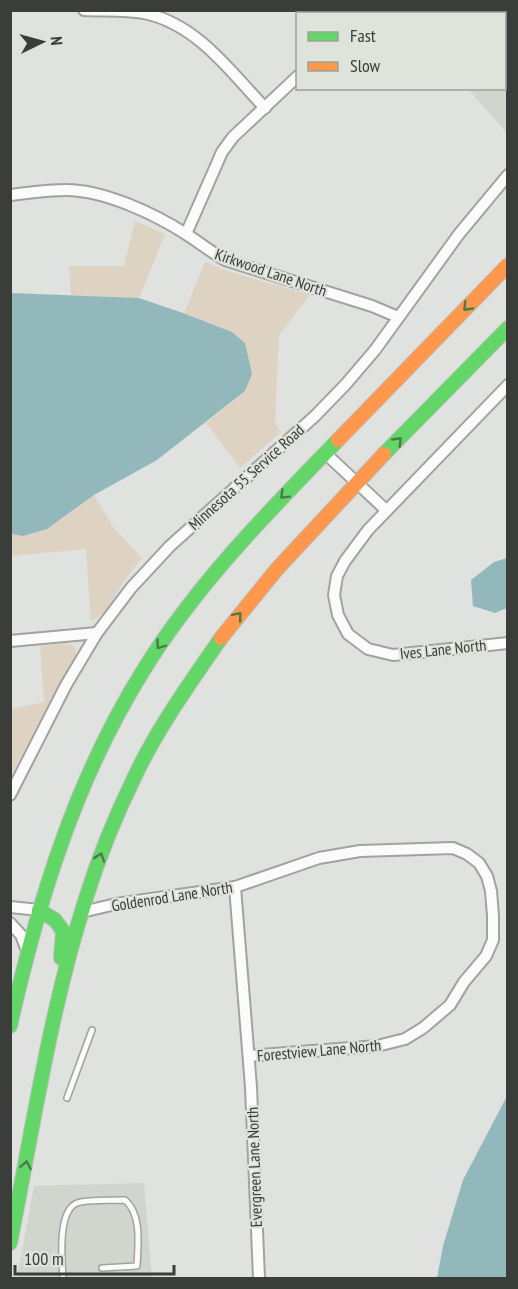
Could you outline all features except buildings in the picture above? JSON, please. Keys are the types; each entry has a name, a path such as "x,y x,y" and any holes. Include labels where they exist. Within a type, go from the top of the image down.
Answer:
{"highway":[{"path":"10,1026 39,910 77,798 103,741 144,669 179,618 274,505 507,265"},
{"path":"10,1243 59,996 82,912 115,817 157,734 232,623 306,536 507,328"},
{"path":"39,910 55,920 63,931 61,956 41,1048 40,1058 46,1065"}],"street":[{"path":"84,10 142,13 182,27 213,53 265,108"},
{"path":"186,234 222,152 233,137 296,77"},
{"name":"Minnesota 55 Service Road","path":"10,795 66,685 97,633 131,588 170,546 315,416 346,384 375,350 459,234 507,175"},
{"name":"Kirkwood Lane North","path":"10,195 67,190 97,195 152,215 225,260 372,306 398,317"},
{"name":"Ives Lane North","path":"507,385 368,530 337,576 334,595 338,615 348,634 368,649 393,655 507,643"},
{"path":"325,453 386,510"},
{"path":"10,641 97,633"},
{"name":"Goldenrod Lane North","path":"82,912 116,904 235,887 320,858 360,850 453,848 479,863 487,876 493,916 493,940 486,956"},
{"name":"Forestview Lane North","path":"235,887 249,1056 376,1046 405,1039 450,1005 464,982 486,956"},
{"path":"10,907 39,910"},
{"path":"10,923 21,935 27,952"},
{"name":"Evergreen Lane North","path":"249,1056 259,1278"}],"lane":[{"path":"67,1098 92,1030"},
{"path":"63,1278 64,1222 70,1210 77,1203 124,1200 134,1209 136,1219 137,1266 102,1268"}],"shaded area":[{"path":"507,11 507,133 469,90 506,90 506,12 463,12"},
{"path":"135,221 165,234 139,298 71,295 69,266 124,266"},
{"path":"205,262 227,271 310,295 279,335 275,422 281,432 240,468 206,423 245,391 232,332 184,313"},
{"path":"94,495 113,527 142,558 102,614 91,621 86,549 11,556 11,534 23,534 45,528 65,517"},
{"path":"67,643 74,648 76,657 11,775 11,709 44,702 40,646"},
{"path":"144,1183 152,1278 17,1278 34,1186"}],"water":[{"path":"11,293 139,298 232,332 245,343 252,374 245,391 157,460 94,495 47,529 23,536 11,534"},
{"path":"507,558 507,608 495,613 473,606 471,580 494,562"},
{"path":"507,1096 507,1278 437,1278 443,1246 463,1180"}],"traffic: fast":[{"path":"384,454 508,328"},
{"path":"10,1026 46,888 78,799 119,712 164,639 210,579 234,550 338,440"},
{"path":"10,1243 52,1026 73,940 96,867 144,758 175,705 221,638"},
{"path":"39,910 55,920 63,931 61,958"}],"traffic: slow":[{"path":"338,440 508,265"},
{"path":"221,638 277,569 384,454"}]}
